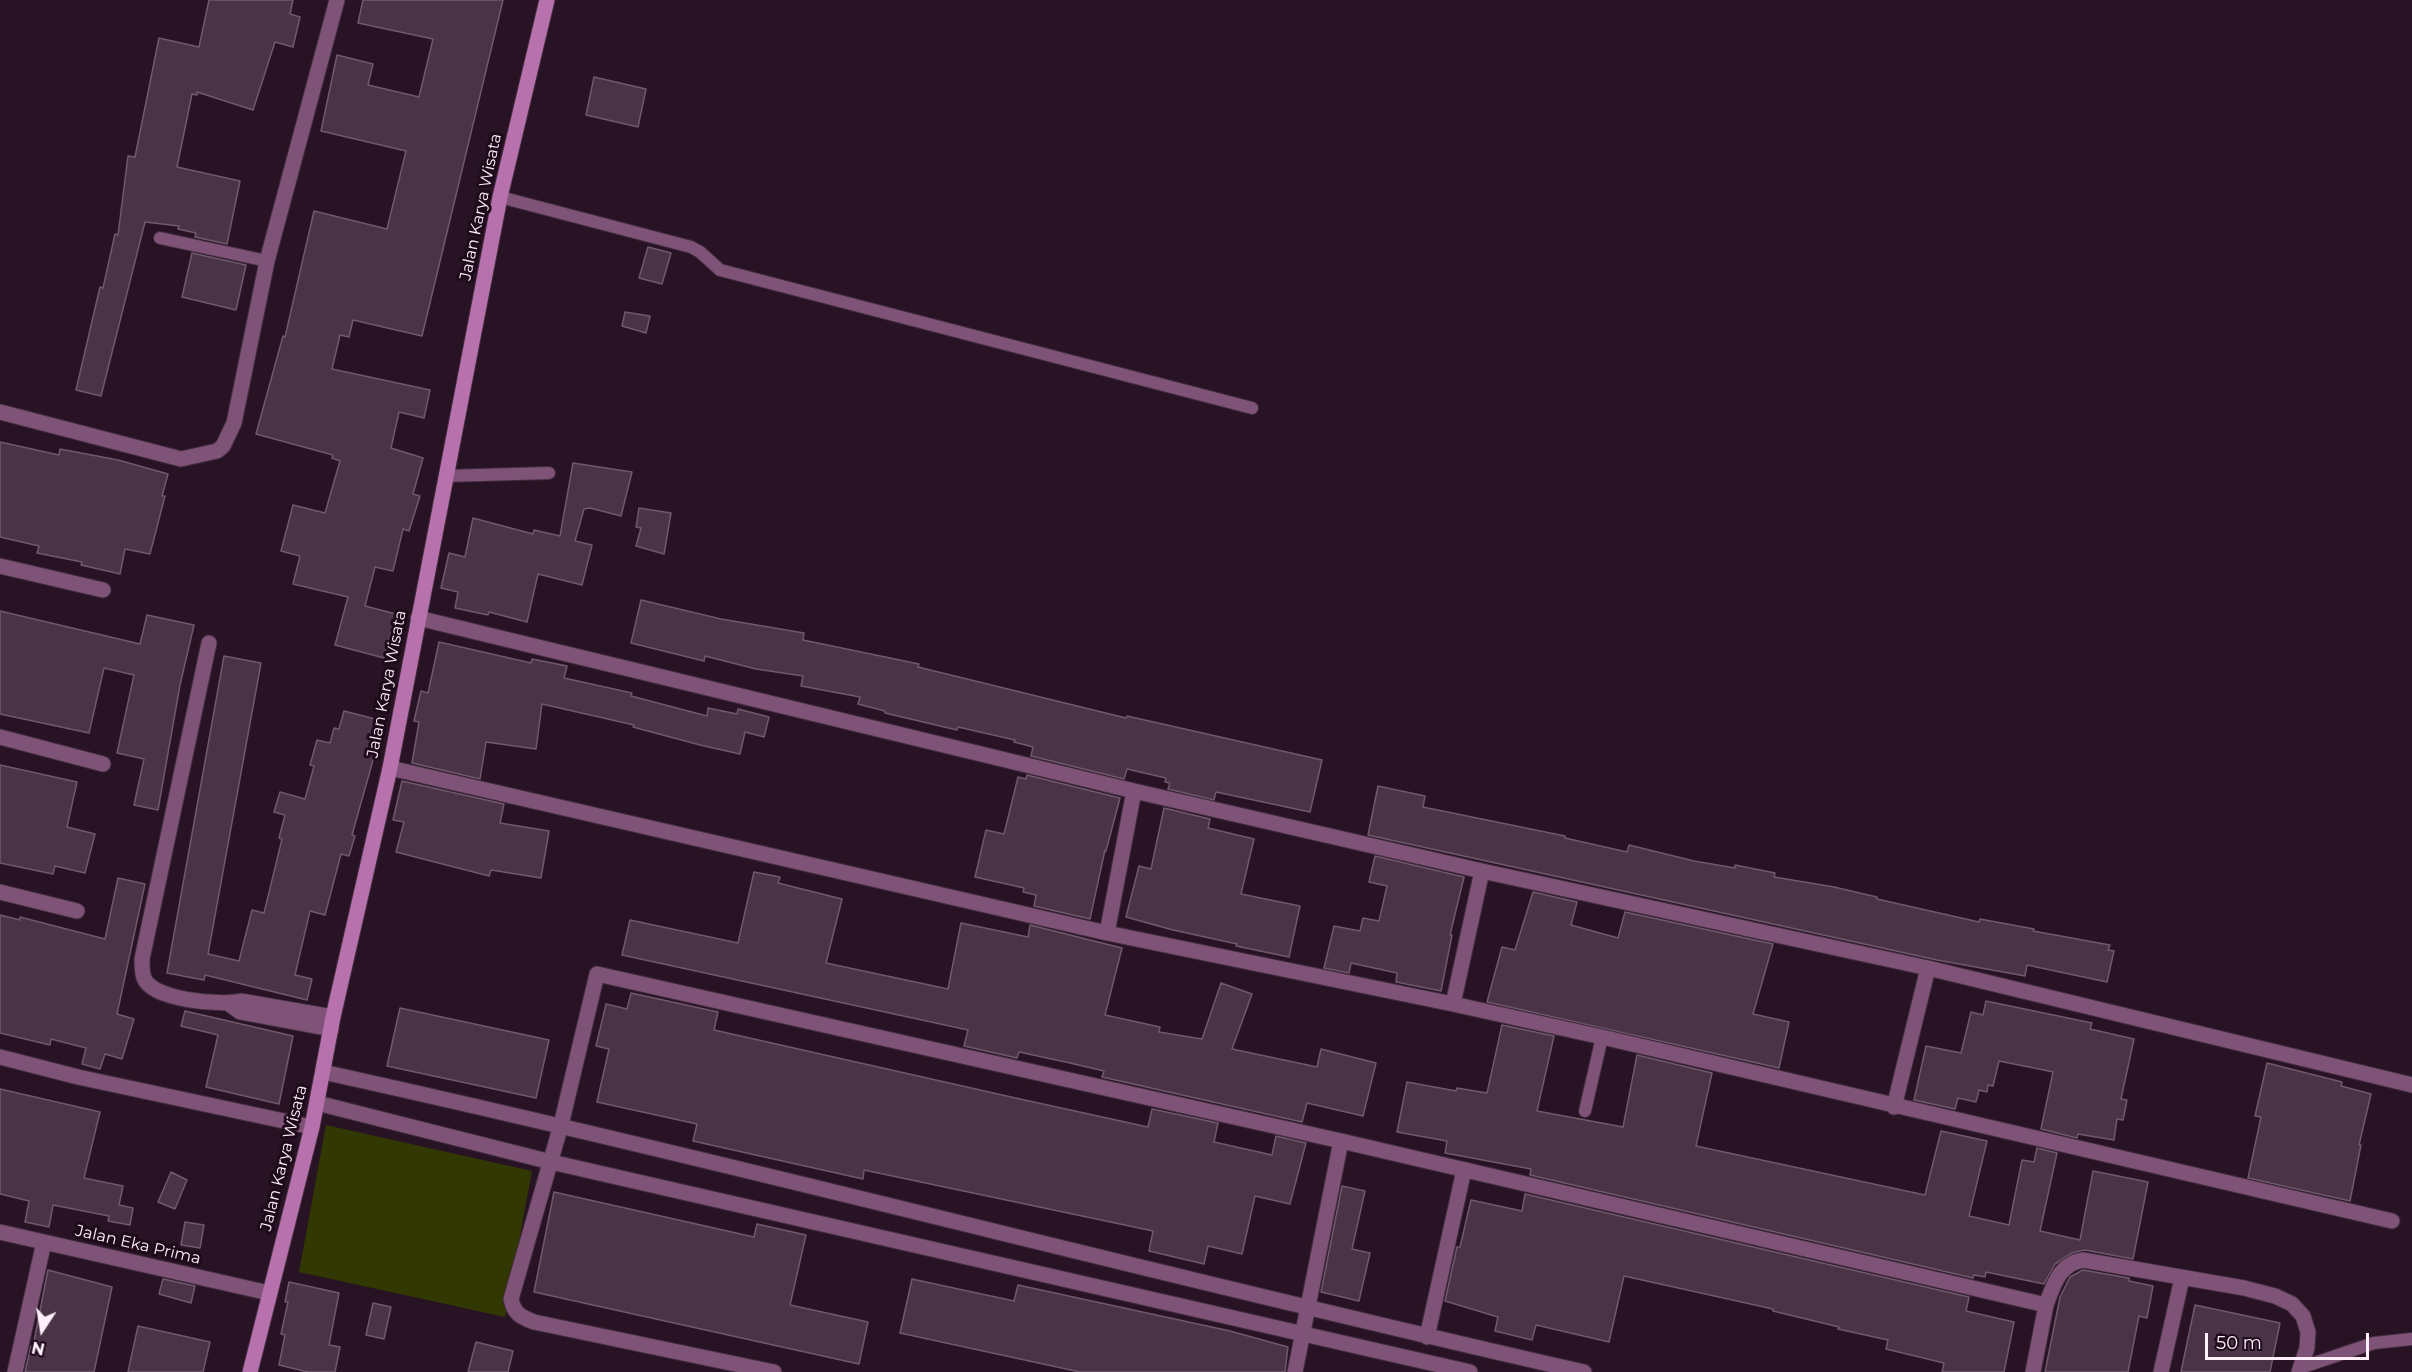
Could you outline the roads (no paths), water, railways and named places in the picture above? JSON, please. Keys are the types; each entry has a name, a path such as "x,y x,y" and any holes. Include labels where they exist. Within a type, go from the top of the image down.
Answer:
{"street":[{"path":"0,412 181,459 217,452 223,446 234,423 267,261 337,0"},
{"name":"Jalan Karya Wisata","path":"250,1372 312,1127 332,1023 390,768 500,197 547,0"},
{"path":"0,566 103,590"},
{"path":"418,618 1134,791 1482,871 1928,968 2412,1085"},
{"path":"209,644 142,959 144,979 155,990 171,996 229,1004 240,1012 332,1023"},
{"path":"0,737 103,764"},
{"path":"390,768 1107,933 1602,1037 1894,1107 2392,1221"},
{"path":"1107,933 1134,791"},
{"path":"1453,1004 1482,871"},
{"path":"0,892 77,911"},
{"path":"1894,1107 1928,968"},
{"path":"774,1372 534,1322 520,1317 514,1310 511,1299 561,1125 597,974 1341,1141 2046,1305"},
{"path":"0,1057 78,1077 312,1127"},
{"path":"323,1072 561,1125 1306,1309 1584,1372"},
{"path":"317,1103 551,1162 1470,1372"},
{"path":"1295,1372 1341,1141"},
{"path":"1427,1336 1464,1170"},
{"name":"Jalan Eka Prima","path":"0,1232 269,1293"},
{"path":"15,1372 44,1242"},
{"path":"2033,1372 2046,1305 2061,1270 2072,1262 2101,1262 2244,1288 2275,1296 2292,1304 2303,1316 2308,1332 2307,1348 2300,1370"},
{"path":"2162,1372 2182,1278"}],"lane":[{"path":"500,197 691,247 720,270 1252,408"},
{"path":"160,238 267,261"},
{"path":"446,476 549,473"},
{"path":"1585,1111 1602,1037"},
{"path":"2300,1370 2374,1343 2412,1339"}]}
